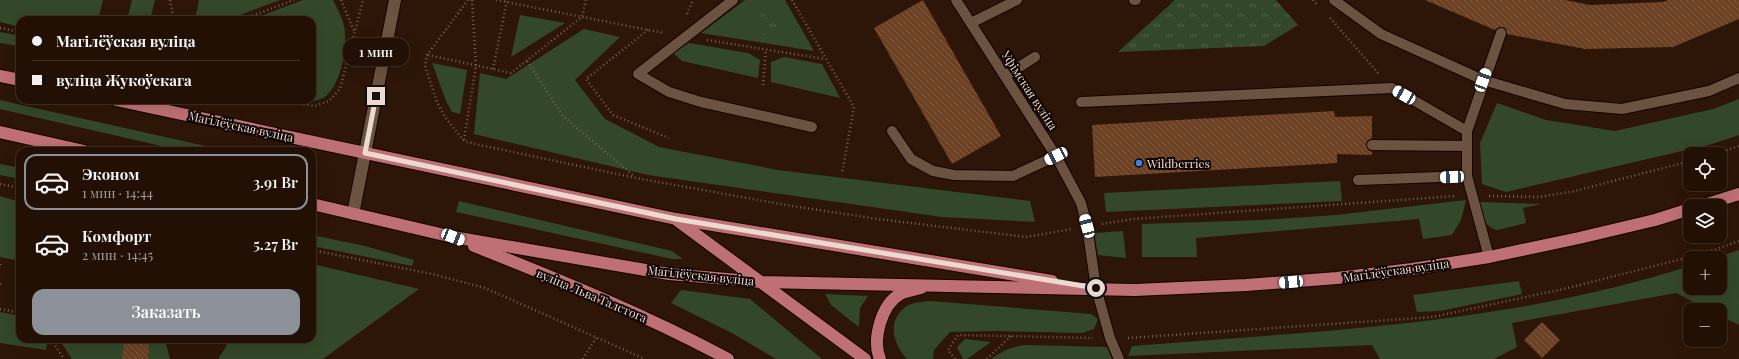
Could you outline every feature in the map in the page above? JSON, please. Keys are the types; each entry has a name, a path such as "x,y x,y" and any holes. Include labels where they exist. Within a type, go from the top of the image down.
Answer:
{"main road":[{"path":"353,214 395,0"},
{"path":"0,76 16,79"},
{"name":"Магілёўская вуліца","path":"135,104 676,219 1096,288"},
{"path":"0,132 66,147"},
{"path":"1723,199 1739,194"},
{"name":"Магілёўская вуліца","path":"316,205 453,237 669,274 762,282 932,284 1135,290 1246,285 1337,278 1489,257 1655,220 1683,211"},
{"path":"676,219 865,359"},
{"name":"вуліца Льва Талстога","path":"453,237 594,294 687,337 728,359"},
{"path":"880,359 877,340 879,326 882,314 888,304 900,294 932,284"}],"lane":[{"path":"734,0 638,74 669,92 689,98 812,126"},
{"name":"Уфімская вуліца","path":"956,0 1056,156 1081,203 1087,226 1096,288 1110,338 1119,359"},
{"path":"970,23 1017,0"},
{"path":"1334,0 1381,34 1483,80 1566,104 1622,110 1709,92 1739,78"},
{"path":"1489,257 1467,176 1467,131 1483,80 1501,32"},
{"path":"1005,76 1035,57"},
{"path":"1081,102 1392,88 1467,131"},
{"path":"892,131 911,159 933,171 954,175 1013,176 1056,156"},
{"path":"1372,144 1467,146"},
{"path":"1358,180 1467,176"}],"path":[{"path":"170,0 173,16"},
{"path":"252,16 294,0"},
{"path":"341,0 354,32"},
{"path":"302,104 315,106 329,102 340,90 363,0"},
{"path":"468,0 427,55 425,66 437,102 445,118 464,141 636,178 786,205 1026,238 1133,219 1472,195 1539,197 1575,191 1683,162"},
{"path":"464,141 476,66 472,0"},
{"path":"496,0 686,37 825,59"},
{"path":"427,55 511,73 582,17 586,0"},
{"path":"792,0 854,107 842,173"},
{"path":"1313,0 1319,6"},
{"path":"493,69 507,1"},
{"path":"1329,18 1392,88"},
{"path":"0,28 16,31"},
{"path":"648,30 586,79 613,115 669,138"},
{"path":"763,85 766,49"},
{"path":"527,61 563,116 636,178"},
{"path":"1727,150 1739,146"},
{"path":"0,184 16,187"},
{"path":"955,359 948,350 958,335 1138,339 1433,317 1568,288 1705,253 1739,241"},
{"path":"316,251 432,274 485,288 645,359"},
{"path":"0,309 16,312"},
{"path":"987,359 1012,335"},
{"path":"582,359 596,338"},
{"path":"54,343 64,359"}],"green space":[{"path":"0,0 103,0 99,16 16,16 16,26 0,22"},
{"path":"132,0 155,0 151,16 128,16"},
{"path":"199,0 280,0 238,16 196,16"},
{"path":"303,0 333,0 344,26 345,43 340,73 332,90 326,96 316,101 316,16 261,16"},
{"path":"745,0 785,0 814,51 701,33"},
{"path":"1175,0 1276,0 1298,25 1264,46 1118,52"},
{"path":"770,11 779,15 783,24 779,33 770,37 761,33 757,24 761,15"},
{"path":"520,15 565,23 511,57"},
{"path":"584,29 620,37 575,80 605,119 659,147 778,170 1030,201 1035,222 942,217 648,175 474,134 480,73 506,79"},
{"path":"0,32 16,35 16,45 0,43"},
{"path":"689,43 748,53 760,60 758,78 682,61 673,53"},
{"path":"784,57 822,64 840,98 771,82 771,62"},
{"path":"432,63 467,70 460,114 452,112 446,101"},
{"path":"1739,99 1739,135 1712,144 1699,147 1683,147 1683,151 1506,192 1482,184 1480,143 1497,103 1546,120 1615,131 1713,109"},
{"path":"0,100 210,147 166,147 0,109"},
{"path":"0,164 16,167 16,178 0,175"},
{"path":"1340,181 1342,201 1106,212 1104,193"},
{"path":"0,196 16,201 16,260 0,257"},
{"path":"1466,200 1461,220 1452,235 1423,239 1419,219 1196,238 1197,257 1142,257 1142,224 1262,220 1336,215"},
{"path":"459,201 672,251 683,259 672,259 456,212"},
{"path":"1479,202 1542,204 1523,208 1526,223 1497,230 1488,225 1483,219"},
{"path":"1123,231 1126,258 1098,255 1094,233"},
{"path":"316,236 365,246 414,260 412,266 316,247"},
{"path":"1739,250 1739,325 1727,319 1727,303 1695,303 1676,293 1512,323 1517,347 1494,359 1380,359 1372,345 1128,356 1132,346 1343,329 1484,313 1553,301 1622,285 1683,268 1683,295 1727,295 1727,254"},
{"path":"316,265 419,289 323,359 218,359 227,345 226,343 316,343"},
{"path":"1519,281 1522,294 1440,311 1417,312 1413,295"},
{"path":"681,290 750,299 822,359 776,359 732,333 671,303"},
{"path":"825,294 868,296 860,308 859,327 831,305"},
{"path":"930,301 1091,314 1098,319 1094,329 1082,333 995,331 950,332 934,350 933,359 907,359 896,341 894,334 895,321 903,309 909,305"},
{"path":"0,312 16,315 16,343 47,344 46,350 0,343"},
{"path":"965,339 991,342 967,359 963,359 957,347"},
{"path":"62,343 165,343 170,359 72,359"},
{"path":"1025,345 1107,347 1112,359 991,359 1007,350"}],"building":[{"path":"923,0 1001,136 952,164 874,28"},
{"path":"1425,0 1565,0 1590,5 1663,2 1668,0 1739,0 1739,19 1673,47 1585,49 1507,34 1506,29 1503,27 1499,27 1495,30"},
{"path":"1334,111 1335,117 1372,116 1372,138 1367,141 1366,145 1368,150 1372,152 1372,155 1337,154 1337,163 1095,177 1092,125"},
{"path":"1542,322 1560,340 1542,358 1524,340"},
{"path":"146,343 149,347 148,359 122,359 124,344"}],"place":[{"name":"Wildberries","path":"1139,163"}],"route":[{"path":"376,96 365,153 676,219 1096,288"}]}
